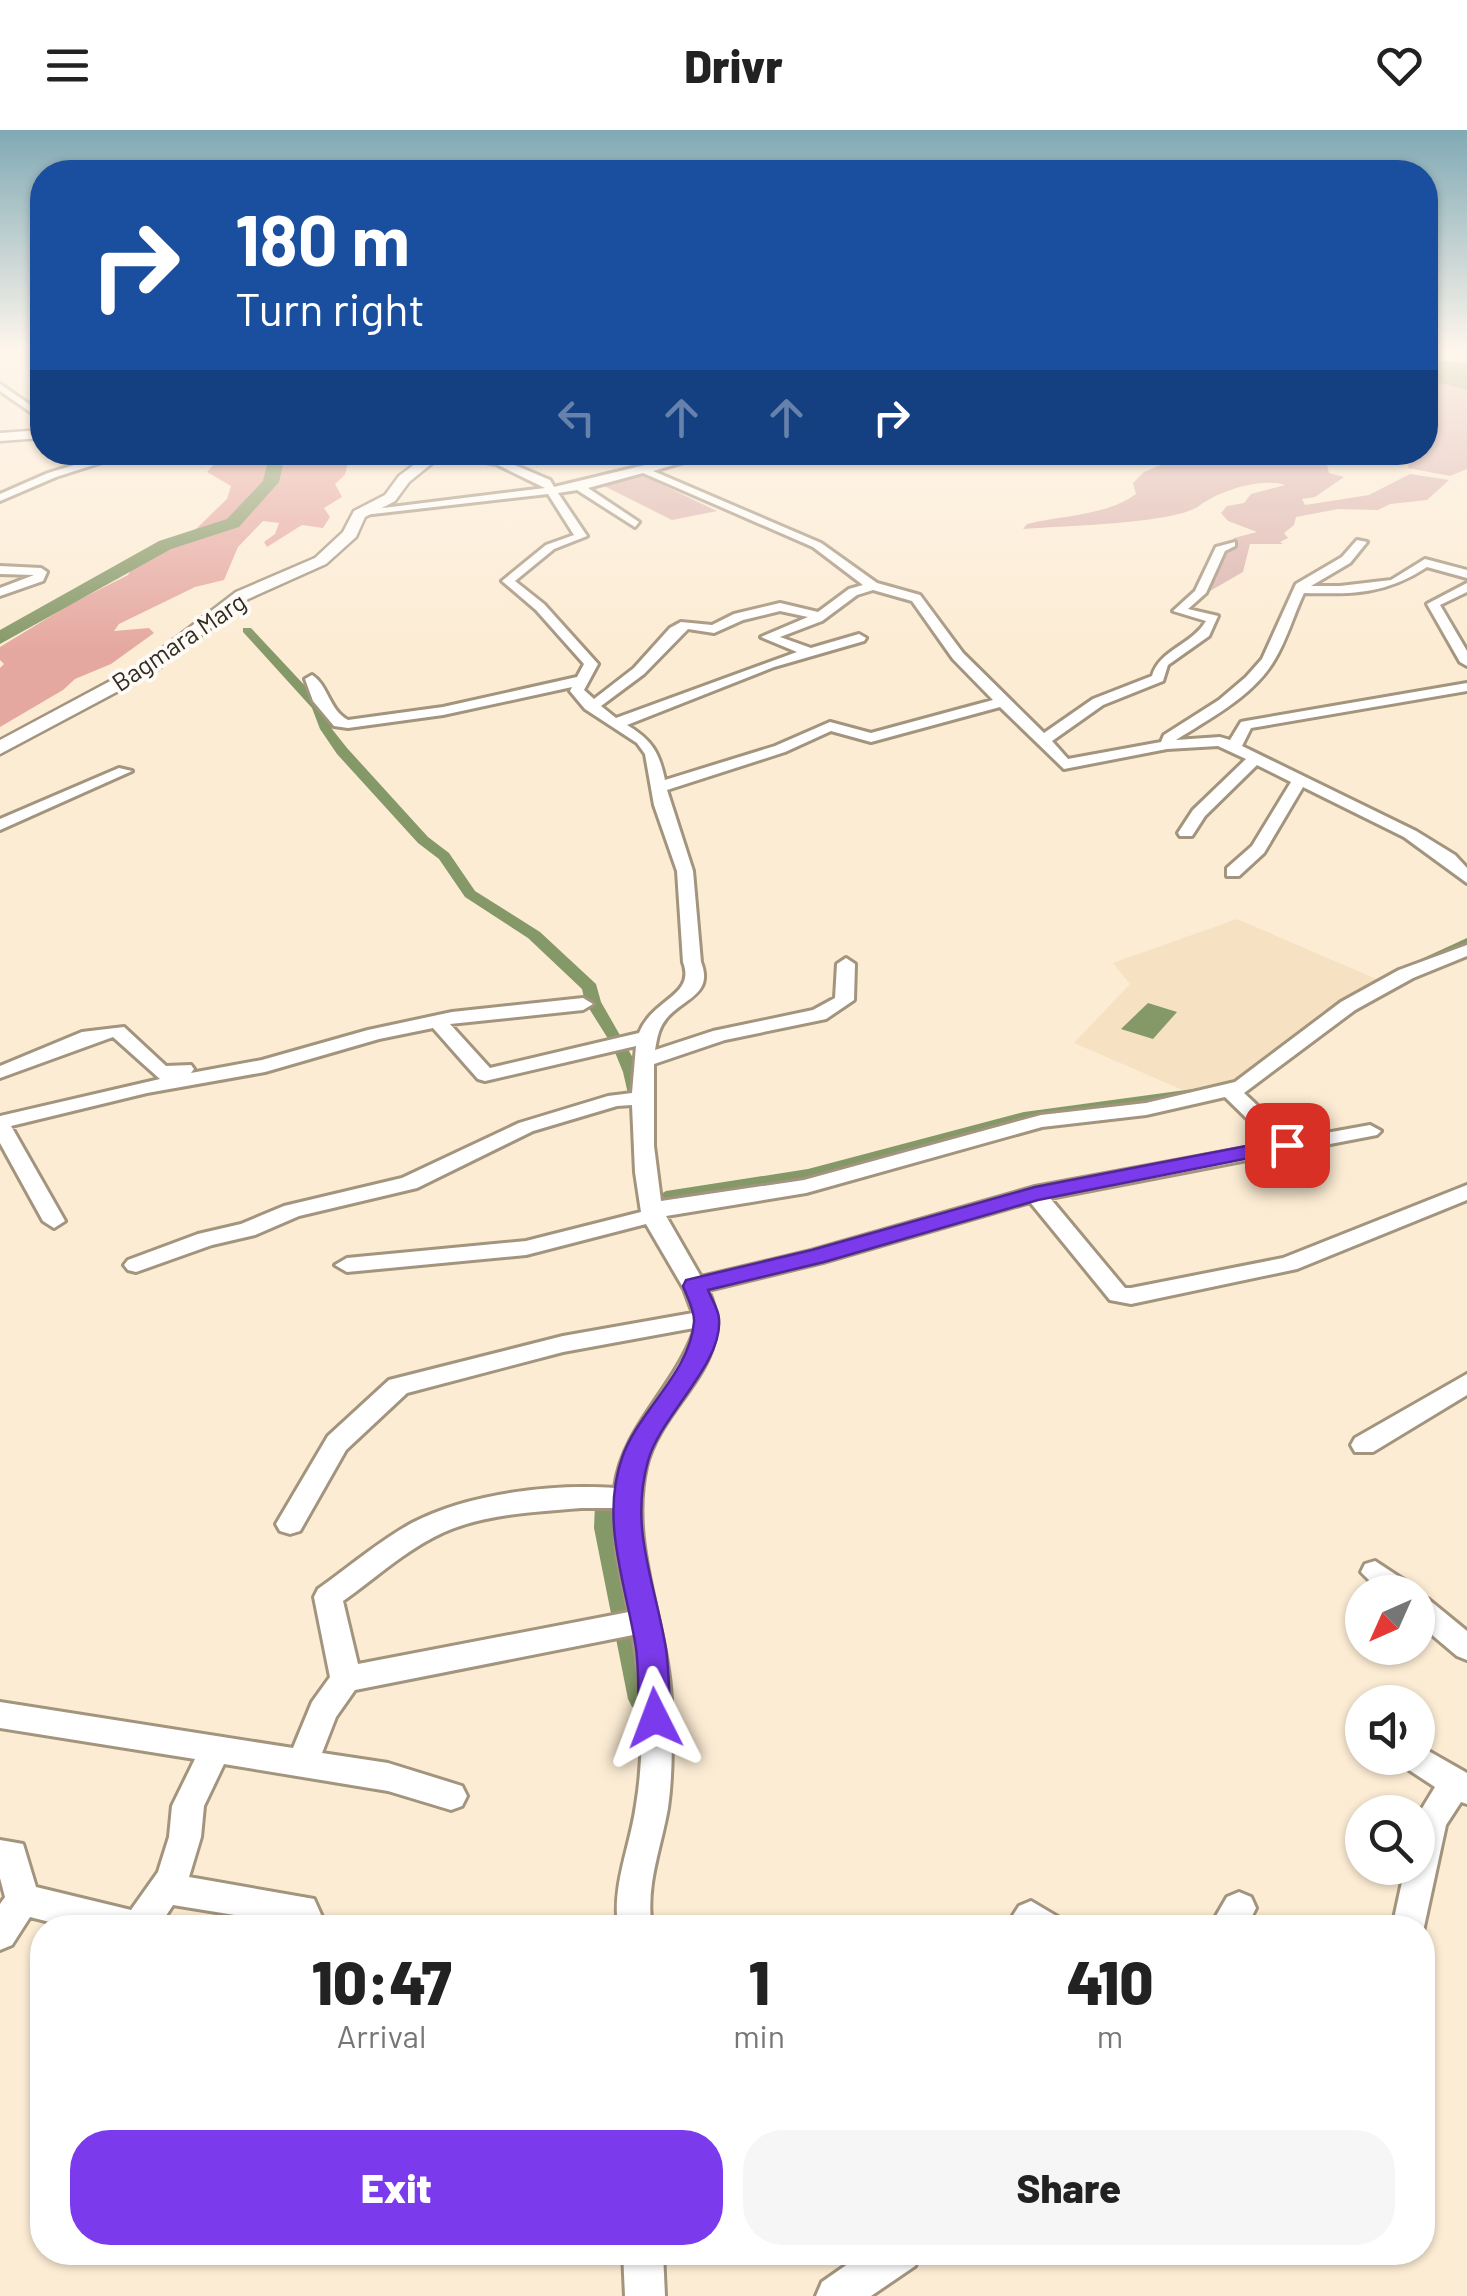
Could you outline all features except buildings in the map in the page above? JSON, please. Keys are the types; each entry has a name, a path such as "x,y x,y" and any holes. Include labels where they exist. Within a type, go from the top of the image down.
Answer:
{"main road":[{"name":"Bagmara Marg","path":"0,748 147,669 232,602 322,561 352,534 359,514 390,498 404,479 423,465"}],"street":[{"path":"0,498 85,465"},
{"path":"507,465 546,482 580,536 550,547 508,581 540,608 592,664 577,691 590,706 642,740 652,754 662,805 685,871 692,915 692,962 697,975 694,988 660,1014 647,1049 643,1098 654,1212 666,1243 694,1286 707,1318 701,1348 636,1456 625,1499 632,1622 651,1650 654,1796 630,1906 632,1915"},
{"path":"359,514 550,492 667,465"},
{"path":"646,471 691,494 822,547 873,586 916,598 958,656 1024,726 1046,738 1064,764 1167,745 1220,742 1410,834 1449,858 1467,878"},
{"path":"579,487 635,524"},
{"path":"1167,745 1169,738 1224,704 1268,660 1299,589 1346,560 1361,542"},
{"path":"1046,738 1098,702 1158,678 1162,663 1209,630 1213,619 1179,611 1200,592 1220,549 1230,544"},
{"path":"1299,589 1340,590 1394,583 1425,563 1467,574"},
{"path":"0,567 41,572 39,578 1,591"},
{"path":"803,654 808,650 768,638 820,616 853,592 873,586"},
{"path":"1467,586 1433,604 1467,662"},
{"path":"590,706 639,671 674,631 686,624 714,630 729,620 780,607 820,616"},
{"path":"616,724 803,654 859,638"},
{"path":"312,679 320,701 339,723 348,724 456,709 580,681"},
{"path":"1233,748 1246,724 1467,687"},
{"path":"660,786 780,749 830,726 871,738 1003,702"},
{"path":"1186,833 1198,813 1255,758"},
{"path":"0,825 124,771"},
{"path":"1234,872 1256,856 1268,840 1288,794 1298,782"},
{"path":"347,1265 526,1248 654,1212 806,1186 1040,1121 1146,1109 1242,1087 1348,1006 1406,974 1467,950"},
{"path":"437,1021 485,1075 647,1049 819,1015 844,1000 846,964"},
{"path":"54,1221 0,1123 147,1087 265,1066 437,1021 583,1004"},
{"path":"0,1072 30,1064 102,1031 117,1031 162,1073 268,1054 316,1051"},
{"path":"1229,1090 1287,1145"},
{"path":"136,1265 303,1208 347,1201 409,1183 526,1127 615,1100 643,1098"},
{"path":"694,1286 815,1257 1035,1194 1370,1131"},
{"path":"1035,1194 1118,1296 1131,1296 1290,1264 1467,1192"},
{"path":"290,1524 337,1443 398,1386 563,1344 707,1318"},
{"path":"1364,1446 1467,1383"},
{"path":"346,1679 328,1597 429,1526 596,1495 625,1499"},
{"path":"1375,1572 1379,1575"},
{"path":"1435,1621 1467,1648"},
{"path":"302,1764 323,1712 346,1679 632,1622"},
{"path":"0,1715 388,1778 452,1796"},
{"path":"147,1915 172,1879 186,1837 188,1806 215,1750"},
{"path":"1412,1915 1430,1821 1461,1786 1435,1769"},
{"path":"0,1856 11,1855 22,1899 0,1934"},
{"path":"172,1879 182,1892 302,1910 304,1915"},
{"path":"22,1899 86,1915"},
{"path":"644,2265 645,2296"},
{"path":"836,2296 881,2265"}],"shaded area":[{"path":"1438,450 1467,450 1467,469 1450,476 1408,468 1438,465"},
{"path":"213,465 347,465 345,475 335,484 342,497 324,508 330,517 323,528 302,525 267,547 264,542 275,534 279,523 263,521 238,547 224,580 195,587 119,624 114,631 149,628 154,633 111,664 75,679 0,727 0,668 4,664 0,647 128,575 142,551 196,529 227,499 231,486 207,472"},
{"path":"1161,465 1327,465 1329,473 1344,477 1315,497 1302,499 1305,505 1369,495 1410,474 1449,480 1427,500 1390,504 1378,510 1338,509 1296,517 1294,525 1284,533 1288,538 1280,542 1283,544 1250,544 1243,572 1196,599 1234,538 1257,532 1228,521 1221,513 1227,506 1244,503 1251,494 1285,485 1239,487 1166,517 1023,529 1027,524 1098,511 1124,501 1136,494 1133,483 1144,472"},
{"path":"644,476 717,511 672,520 600,484"},
{"path":"1237,919 1381,981 1234,1087 1192,1094 1074,1043 1130,984 1113,963"},
{"path":"1148,1003 1177,1012 1153,1039 1121,1029"}],"waterway":[{"path":"0,638 165,545 233,523 271,482 275,465"},
{"path":"247,630 318,707 326,729 342,751 423,840 444,856 470,894 534,935 577,973 590,988 593,1002 617,1041"},
{"path":"1414,966 1467,943"},
{"path":"619,1047 632,1072 635,1094"},
{"path":"666,1197 809,1175 1024,1118 1208,1092"},
{"path":"607,1504 606,1528 614,1573 642,1699"}],"route":[{"path":"655,1718 651,1650 633,1567 625,1499 636,1456 648,1431 701,1348 707,1318 694,1286 815,1257 1035,1194 1237,1158 1287,1145"}]}
